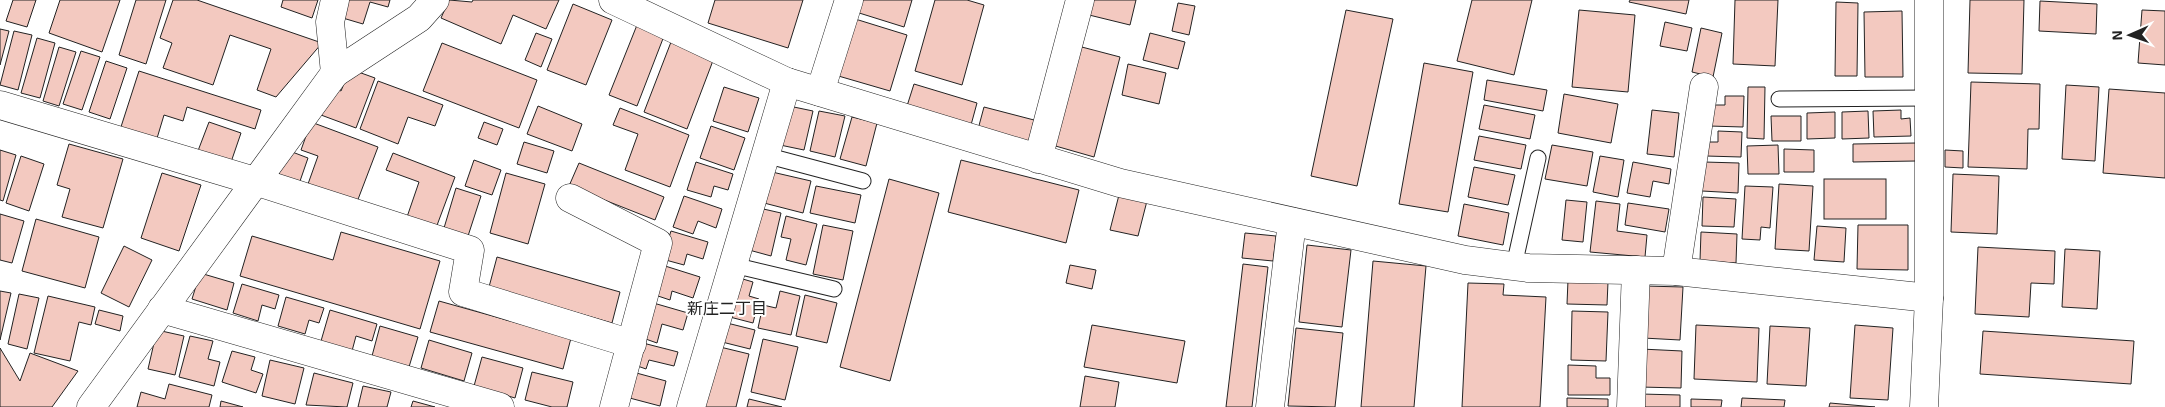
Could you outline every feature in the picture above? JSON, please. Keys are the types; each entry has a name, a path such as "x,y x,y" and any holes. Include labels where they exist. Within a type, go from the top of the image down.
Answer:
{"street":[{"path":"334,73 330,22 335,0"},
{"path":"91,407 334,73 418,18 435,0"},
{"path":"820,92 849,0"},
{"path":"1038,159 1080,0"},
{"path":"1924,407 1929,298 1929,0"},
{"path":"617,1 787,82 1120,183 1292,222 1465,260 1514,266 1676,271 1929,298"},
{"path":"691,407 787,82"},
{"path":"1676,271 1704,87"},
{"path":"0,105 255,181 470,250 463,292 632,344"},
{"path":"570,198 658,243 614,407"},
{"path":"1270,407 1292,222"},
{"path":"1631,407 1636,270"},
{"path":"162,309 500,407"}],"lane":[{"path":"1779,99 1930,98"},
{"path":"765,155 863,181"},
{"path":"1514,266 1538,158"},
{"path":"733,265 834,289"}],"building":[{"path":"13,0 36,0 27,27 6,21"},
{"path":"60,0 120,0 102,52 49,33"},
{"path":"136,0 166,0 146,64 119,55"},
{"path":"173,0 197,0 322,43 276,97 257,90 271,49 230,35 213,85 163,68 172,43 160,38"},
{"path":"283,0 318,0 312,18 281,7"},
{"path":"341,0 390,0 388,7 370,2 363,24 336,16"},
{"path":"449,0 472,2 473,0 559,0 546,29 513,15 501,44 441,18"},
{"path":"715,0 803,0 788,48 708,23"},
{"path":"860,0 912,0 904,27 856,12"},
{"path":"935,0 967,0 984,5 962,85 915,71"},
{"path":"1088,0 1136,0 1130,25 1085,14"},
{"path":"1472,0 1532,0 1514,75 1457,61"},
{"path":"1630,0 1689,0 1686,14 1629,2"},
{"path":"1735,0 1778,0 1775,66 1733,64"},
{"path":"1970,0 2024,0 2022,74 1968,73"},
{"path":"2040,1 2097,4 2096,34 2039,31"},
{"path":"1836,2 1858,3 1857,76 1835,76"},
{"path":"1178,3 1195,6 1189,35 1172,31"},
{"path":"573,4 612,20 586,85 547,70"},
{"path":"1346,10 1393,19 1357,186 1311,176"},
{"path":"1579,10 1635,15 1628,92 1572,87"},
{"path":"2142,10 2165,11 2165,65 2138,63"},
{"path":"1902,11 1903,77 1865,77 1864,12"},
{"path":"852,18 907,35 890,91 835,75"},
{"path":"1665,22 1692,28 1687,51 1660,46"},
{"path":"637,25 664,36 637,106 609,95"},
{"path":"1701,28 1722,33 1713,77 1692,72"},
{"path":"0,29 9,31 0,65"},
{"path":"14,31 32,35 18,90 0,85"},
{"path":"536,33 552,39 541,67 525,60"},
{"path":"1150,33 1185,42 1178,69 1143,60"},
{"path":"37,38 55,43 40,98 21,93"},
{"path":"671,42 714,58 687,129 644,112"},
{"path":"442,43 537,80 519,128 423,91"},
{"path":"1078,46 1120,57 1094,157 1052,145"},
{"path":"59,47 76,52 59,106 43,101"},
{"path":"81,51 100,57 82,110 63,104"},
{"path":"106,61 127,68 110,119 89,112"},
{"path":"1424,63 1473,72 1448,212 1399,204"},
{"path":"1128,64 1166,73 1159,104 1122,95"},
{"path":"350,69 375,78 356,128 321,115 332,87 341,91"},
{"path":"139,71 261,110 255,129 187,107 183,121 164,115 155,145 119,133"},
{"path":"1487,80 1547,90 1543,111 1484,100"},
{"path":"378,81 443,105 435,126 408,117 398,144 360,129"},
{"path":"1971,82 2040,84 2039,129 2028,129 2027,169 1968,167"},
{"path":"914,84 977,103 971,125 907,106"},
{"path":"2066,85 2099,87 2095,161 2062,159"},
{"path":"724,87 759,98 748,132 713,121"},
{"path":"1748,87 1765,87 1764,139 1747,138"},
{"path":"2109,89 2165,93 2165,178 2103,173"},
{"path":"1564,94 1618,104 1611,143 1558,133"},
{"path":"1725,96 1744,96 1743,127 1709,126 1709,105 1725,105"},
{"path":"1484,105 1535,115 1530,139 1479,129"},
{"path":"538,106 582,124 572,151 527,134"},
{"path":"789,106 813,111 804,150 780,145"},
{"path":"984,107 1034,120 1028,146 977,133"},
{"path":"620,108 689,135 670,187 625,170 638,134 613,125"},
{"path":"1652,110 1679,113 1674,157 1647,154"},
{"path":"1901,110 1901,119 1910,118 1911,136 1874,137 1873,111"},
{"path":"819,111 845,116 835,157 810,151"},
{"path":"1868,111 1869,138 1842,139 1842,112"},
{"path":"1835,112 1835,138 1807,139 1807,113"},
{"path":"1771,116 1801,116 1801,141 1772,141"},
{"path":"852,117 877,123 866,166 840,159"},
{"path":"209,122 241,133 229,168 196,156"},
{"path":"311,122 378,147 357,202 308,184 318,156 301,150"},
{"path":"484,122 503,129 497,145 478,138"},
{"path":"711,126 745,138 734,170 700,158"},
{"path":"1718,131 1742,132 1741,157 1706,156 1707,142 1718,142"},
{"path":"1479,136 1526,145 1521,169 1474,160"},
{"path":"524,142 554,151 547,173 517,164"},
{"path":"1916,143 1916,161 1853,162 1853,144"},
{"path":"69,144 123,159 103,228 62,217 70,189 57,185"},
{"path":"1552,145 1593,152 1587,186 1545,179"},
{"path":"1778,145 1779,174 1748,174 1747,146"},
{"path":"1784,149 1814,150 1814,172 1784,172"},
{"path":"0,150 16,155 3,201 0,200"},
{"path":"287,150 308,158 299,184 278,177"},
{"path":"1945,150 1963,151 1963,168 1945,167"},
{"path":"393,153 455,177 436,228 407,217 419,182 386,170"},
{"path":"21,156 44,164 29,211 6,203"},
{"path":"1600,156 1624,160 1618,197 1593,192"},
{"path":"474,160 501,170 492,195 465,186"},
{"path":"961,160 1079,190 1066,243 948,212"},
{"path":"696,162 733,174 728,190 714,186 711,197 687,190"},
{"path":"1633,162 1671,169 1669,184 1653,181 1650,197 1627,193"},
{"path":"1704,162 1739,163 1738,193 1702,191"},
{"path":"579,163 664,197 655,220 569,186"},
{"path":"1474,167 1515,175 1508,205 1468,197"},
{"path":"772,172 811,181 803,213 764,203"},
{"path":"162,173 201,185 179,251 141,238"},
{"path":"506,173 545,184 528,244 490,233"},
{"path":"1953,174 1999,176 1997,234 1951,232"},
{"path":"889,179 939,193 890,381 840,367"},
{"path":"1824,179 1886,179 1886,219 1824,219"},
{"path":"1779,184 1813,186 1809,251 1775,249"},
{"path":"816,186 861,195 855,223 810,213"},
{"path":"1745,186 1773,187 1770,228 1761,227 1760,240 1742,239"},
{"path":"456,188 481,196 468,236 444,228"},
{"path":"1120,191 1148,197 1138,236 1110,230"},
{"path":"684,196 722,209 716,228 698,221 693,234 673,227"},
{"path":"1703,197 1736,199 1734,227 1702,226"},
{"path":"1566,200 1587,202 1583,242 1562,240"},
{"path":"1596,201 1620,204 1617,231 1647,235 1645,257 1590,252"},
{"path":"1628,203 1669,209 1665,232 1625,225"},
{"path":"1464,204 1509,213 1503,245 1458,236"},
{"path":"759,208 781,213 771,256 749,250"},
{"path":"0,214 24,221 12,263 0,260"},
{"path":"786,216 817,224 806,265 786,260 791,239 781,237"},
{"path":"36,219 99,237 85,288 22,271"},
{"path":"823,225 853,231 843,280 813,274"},
{"path":"1858,225 1908,225 1908,270 1857,269"},
{"path":"1817,226 1846,228 1844,262 1814,260"},
{"path":"671,231 708,242 703,259 687,254 684,265 662,259"},
{"path":"341,232 440,261 420,329 240,276 252,236 333,260"},
{"path":"1701,232 1737,234 1736,263 1700,261"},
{"path":"1245,233 1276,236 1273,261 1242,258"},
{"path":"1307,245 1351,250 1342,327 1299,322"},
{"path":"124,246 152,260 129,307 101,293"},
{"path":"1978,247 2055,251 2054,284 2031,283 2029,317 1975,314"},
{"path":"2065,249 2100,251 2097,309 2062,307"},
{"path":"497,257 620,292 612,323 489,287"},
{"path":"1373,261 1426,266 1414,407 1361,407"},
{"path":"1243,264 1268,267 1252,407 1226,407"},
{"path":"662,265 700,277 693,298 672,291 670,300 652,294"},
{"path":"1070,265 1096,270 1092,289 1066,283"},
{"path":"200,273 234,283 227,310 192,299"},
{"path":"736,277 753,282 749,296 759,299 753,323 726,316"},
{"path":"1568,280 1608,282 1607,305 1567,304"},
{"path":"1468,283 1504,284 1503,295 1546,297 1540,407 1462,407"},
{"path":"242,284 279,295 275,309 262,305 258,321 233,313"},
{"path":"1645,286 1683,287 1680,340 1643,338"},
{"path":"0,291 11,293 0,340"},
{"path":"780,291 800,296 791,335 758,328 763,305 776,308"},
{"path":"19,294 39,298 27,349 8,344"},
{"path":"805,295 837,303 827,343 796,336"},
{"path":"48,296 95,307 91,325 79,322 70,361 34,353"},
{"path":"286,297 324,308 319,323 309,320 305,334 278,326"},
{"path":"439,301 571,338 563,369 430,332"},
{"path":"650,302 688,313 683,330 662,324 657,343 640,337"},
{"path":"99,310 123,316 120,331 95,324"},
{"path":"330,310 377,324 372,341 356,336 352,351 321,341"},
{"path":"1572,311 1608,312 1606,361 1571,360"},
{"path":"723,322 755,330 750,349 718,341"},
{"path":"1092,325 1185,341 1177,383 1084,367"},
{"path":"1696,325 1759,328 1757,382 1694,379"},
{"path":"1855,325 1893,328 1888,400 1850,398"},
{"path":"380,326 418,337 409,367 372,356"},
{"path":"1770,326 1810,328 1806,386 1767,384"},
{"path":"1296,328 1343,333 1335,407 1288,406"},
{"path":"157,330 184,336 175,375 148,369"},
{"path":"1983,331 2134,341 2131,384 1980,374"},
{"path":"190,336 213,341 208,359 220,362 214,386 179,377"},
{"path":"763,339 798,347 785,400 751,392"},
{"path":"429,340 472,353 464,381 421,368"},
{"path":"639,342 678,352 674,366 649,360 646,369 632,364"},
{"path":"716,346 749,354 736,407 700,407"},
{"path":"0,348 20,381 30,353 78,371 52,407 0,407"},
{"path":"1641,349 1682,351 1681,388 1640,387"},
{"path":"232,351 255,357 251,370 263,374 256,393 222,382"},
{"path":"482,357 523,368 515,398 474,386"},
{"path":"270,360 304,368 295,404 262,396"},
{"path":"1568,365 1596,366 1596,378 1610,378 1610,395 1568,395"},
{"path":"629,371 666,381 660,406 622,396"},
{"path":"532,372 573,382 567,407 552,407 525,400"},
{"path":"314,373 353,383 347,407 306,405"},
{"path":"1085,376 1119,382 1115,407 1080,407"},
{"path":"169,384 212,395 209,407 137,407 141,392 165,399"},
{"path":"363,386 391,392 387,407 358,407"},
{"path":"1641,394 1680,395 1680,407 1641,407"},
{"path":"1567,398 1608,399 1608,407 1567,407"},
{"path":"1742,398 1785,400 1784,407 1741,407"},
{"path":"749,399 782,407 747,407"},
{"path":"1691,399 1722,400 1721,407 1691,407"},
{"path":"221,401 243,407 220,407"},
{"path":"413,401 435,407 411,407"},
{"path":"1830,403 1875,407 1829,407"}],"district":[{"name":"新庄二丁目","path":"727,308"}]}
